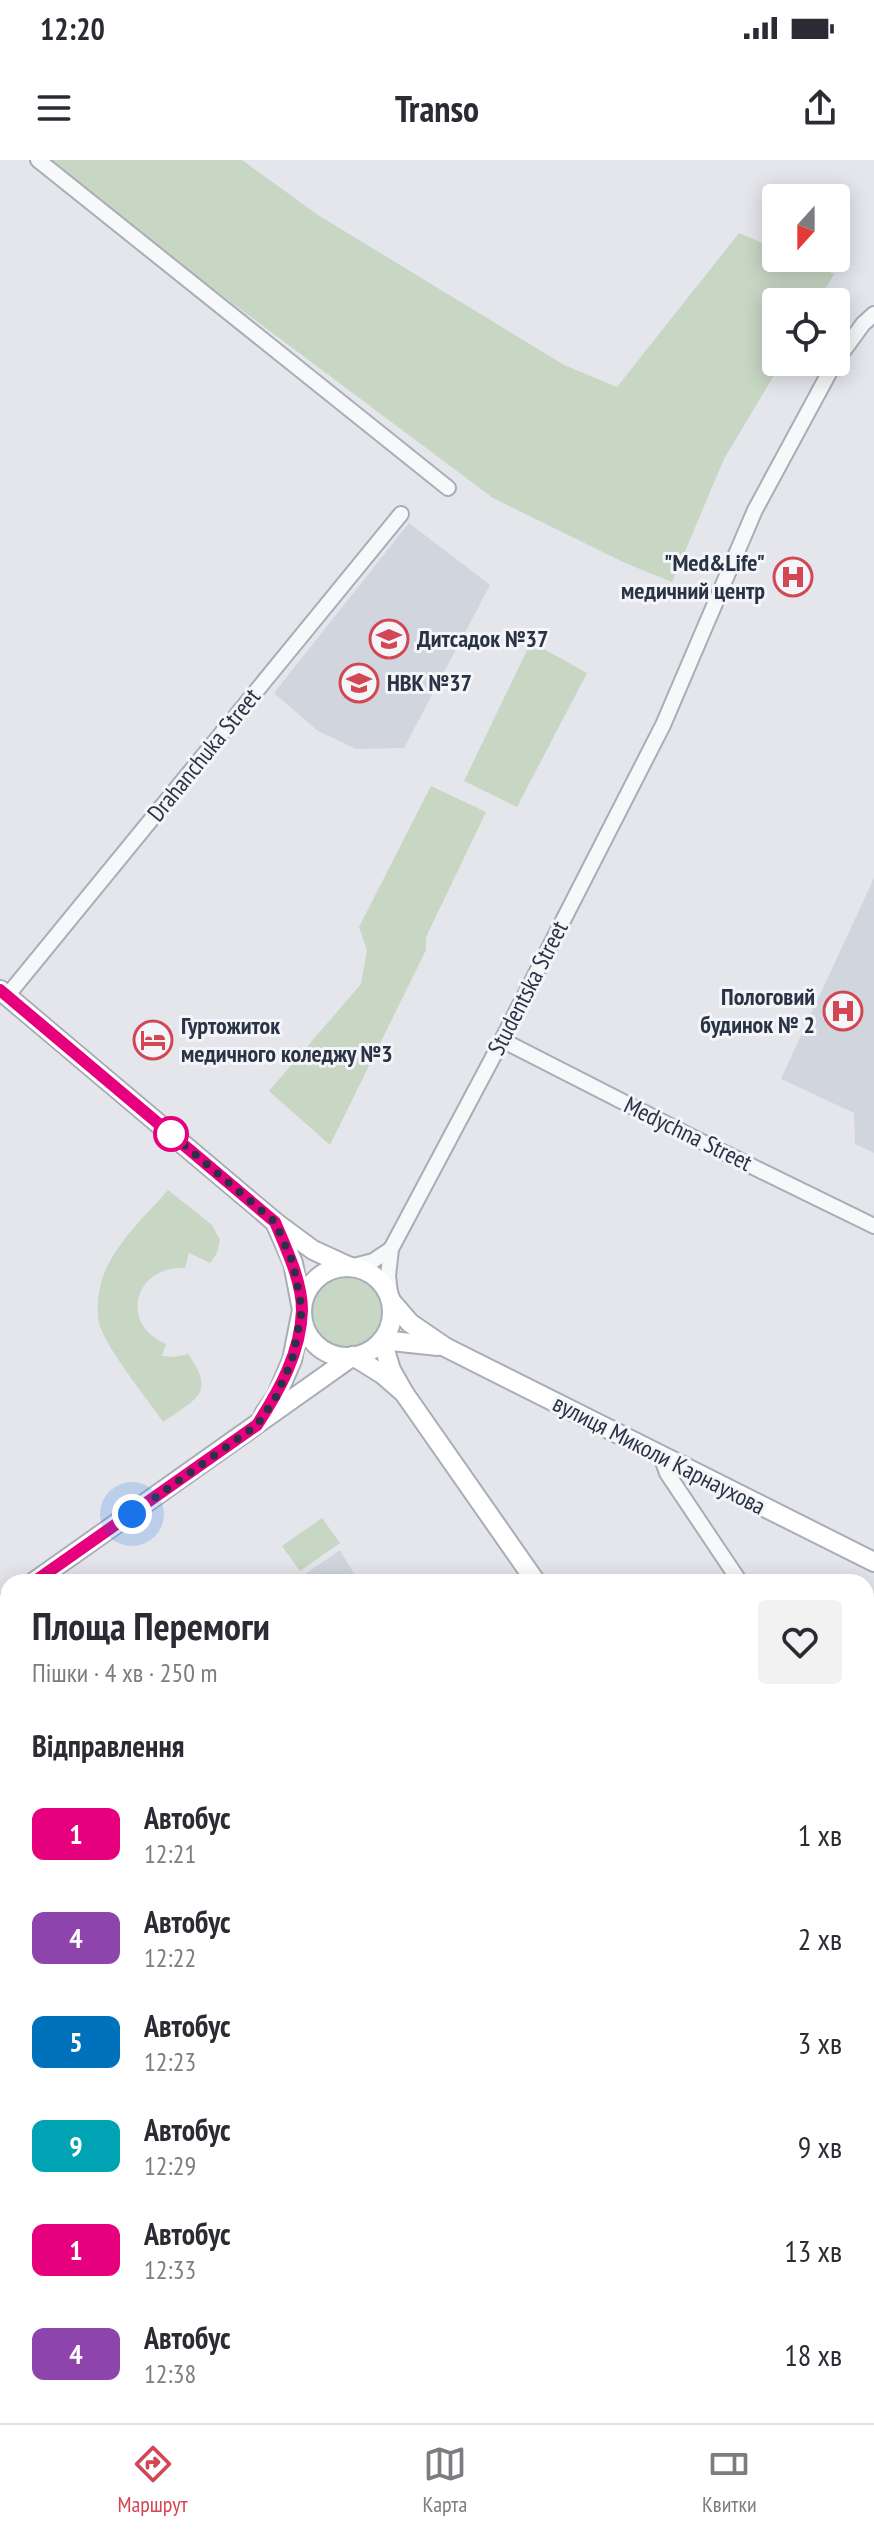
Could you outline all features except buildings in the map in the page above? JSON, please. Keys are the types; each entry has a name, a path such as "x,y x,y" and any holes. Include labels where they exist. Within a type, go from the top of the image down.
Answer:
{"main road":[{"path":"3,993 275,1222 313,1250 372,1274 380,1281 391,1301 391,1321 382,1340 364,1354 353,1356 340,1356 317,1345 303,1323 293,1263 275,1222"},
{"path":"257,1425 276,1397 292,1360 305,1296 312,1283 336,1268 350,1267"},
{"name":"вулиця Миколи Карнаухова","path":"391,1301 410,1323 445,1347 874,1562"},
{"path":"382,1340 391,1370 404,1393 530,1574"},
{"name":"вулиця Миколи Карнаухова","path":"382,1340 445,1347"},
{"path":"353,1356 382,1374 404,1393"},
{"path":"45,1574 353,1356"}],"street":[{"path":"38,160 448,488"},
{"name":"Studentska Street","path":"850,342 874,314"},
{"name":"Studentska Street","path":"391,1249 663,725 755,510 825,376"},
{"name":"Drahanchuka Street","path":"3,993 401,514"},
{"name":"Medychna Street","path":"502,1040 874,1226"},
{"path":"350,1267 373,1261 391,1249"},
{"path":"391,1249 388,1276 391,1301"},
{"path":"661,1456 667,1473 735,1574"}],"shaded area":[{"name":"Дитсадок №37","path":"409,523 490,585 404,748 356,749 318,731 274,693"},
{"name":"Пологовий будинок № 2","path":"874,878 874,1153 855,1144 854,1113 781,1079"},
{"path":"340,1550 354,1574 306,1574"}],"green space":[{"path":"44,160 242,160 318,215 564,365 617,387 739,233 762,243 762,272 834,274 826,288 762,288 762,376 774,376 724,459 672,582 625,563 493,498"},
{"path":"531,642 587,673 517,807 464,781"},
{"path":"431,786 486,812 426,937 426,950 330,1145 269,1091 361,984 367,950 359,927"},
{"path":"168,1190 212,1225 220,1240 217,1253 210,1263 189,1253 185,1268 154,1276 144,1285 139,1297 138,1310 142,1323 151,1335 166,1344 162,1356 188,1354 201,1378 201,1387 193,1401 163,1422 103,1334 98,1308 99,1292 109,1263 129,1234"},
{"path":"354,1275 373,1285 381,1297 381,1325 373,1337 361,1345 340,1347 321,1337 313,1325 311,1304 321,1285 333,1277"},
{"path":"322,1518 340,1543 300,1571 282,1546"}],"bus line":[{"name":"1","path":"0,990 275,1222 293,1263 302,1310 292,1360 276,1397 257,1425 46,1574"}],"place":[{"name":"\"Med&Life\" медичний центр","path":"793,577"},
{"name":"Дитсадок №37","path":"389,639"},
{"name":"НВК №37","path":"359,683"},
{"name":"Пологовий будинок № 2","path":"843,1011"},
{"name":"Гуртожиток медичного коледжу №3","path":"153,1040"}],"route":[{"path":"132,1514 257,1425 276,1397 292,1360 302,1310 293,1263 275,1222 171,1134"}]}
